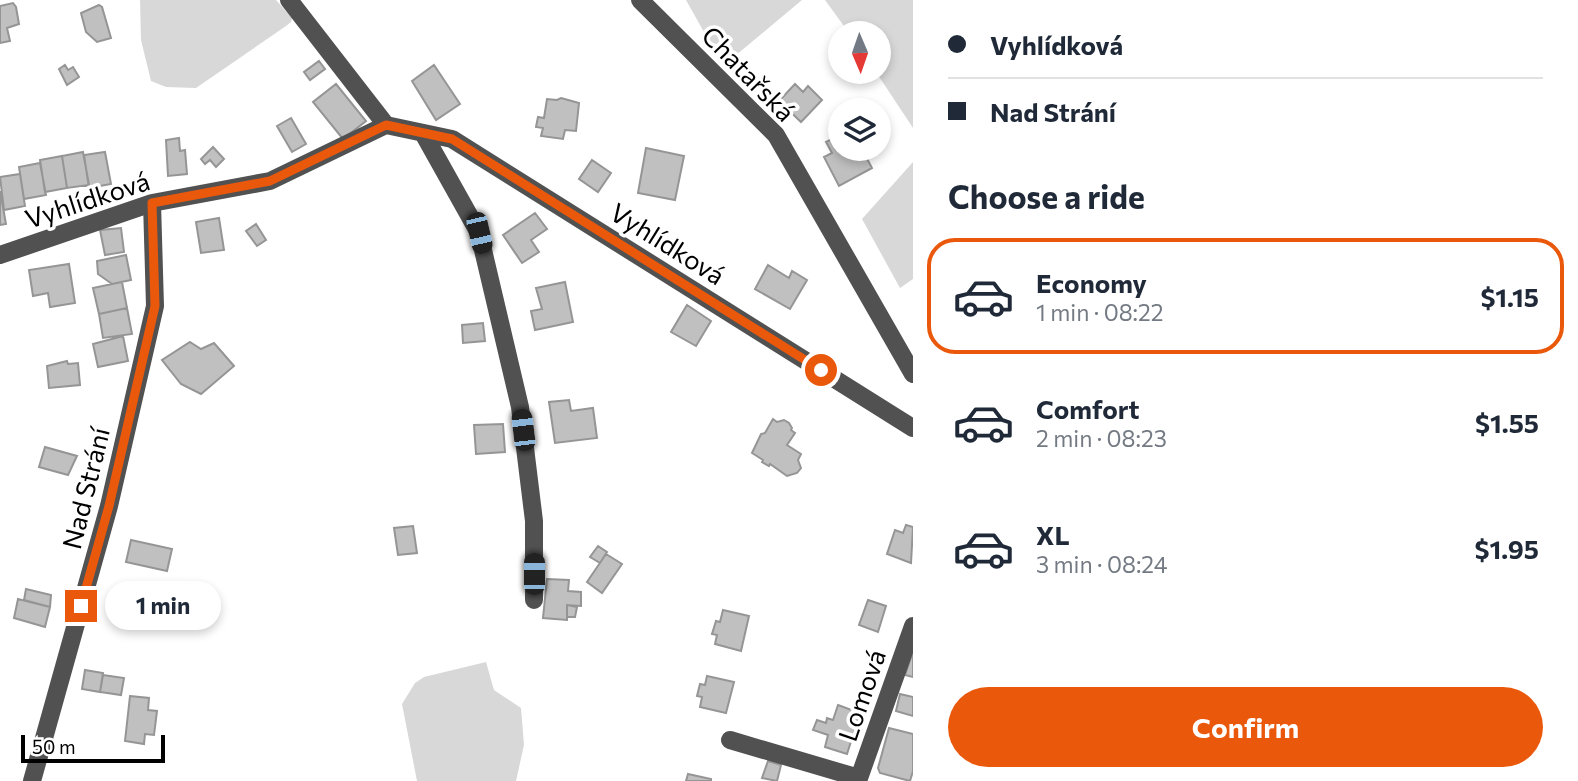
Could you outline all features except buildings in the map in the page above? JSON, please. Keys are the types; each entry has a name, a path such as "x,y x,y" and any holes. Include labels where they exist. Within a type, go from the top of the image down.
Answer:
{"street":[{"path":"289,0 386,125"},
{"name":"Chatařská","path":"640,0 776,135 913,374"},
{"name":"Vyhlídková","path":"0,255 152,203 270,181 386,125 452,139 913,428"},
{"path":"424,133 479,233 520,407 534,521 534,600"},
{"name":"Nad Strání","path":"32,781 109,506 155,306 152,203"},
{"name":"Lomová","path":"859,780 913,626"},
{"path":"730,740 859,780"}],"shaded area":[{"path":"140,0 276,0 292,18 286,26 196,88 166,87 151,81 141,40"},
{"path":"686,0 802,0 723,66"},
{"path":"825,0 913,0 913,128 884,84 891,84 891,21 840,21"},
{"path":"913,162 913,279 900,288 862,219"},
{"path":"486,662 494,690 521,708 524,745 516,781 417,781 402,704 415,683 424,677"}],"route":[{"path":"81,606 109,506 155,306 152,203 270,181 386,125 452,139 821,370"}]}
